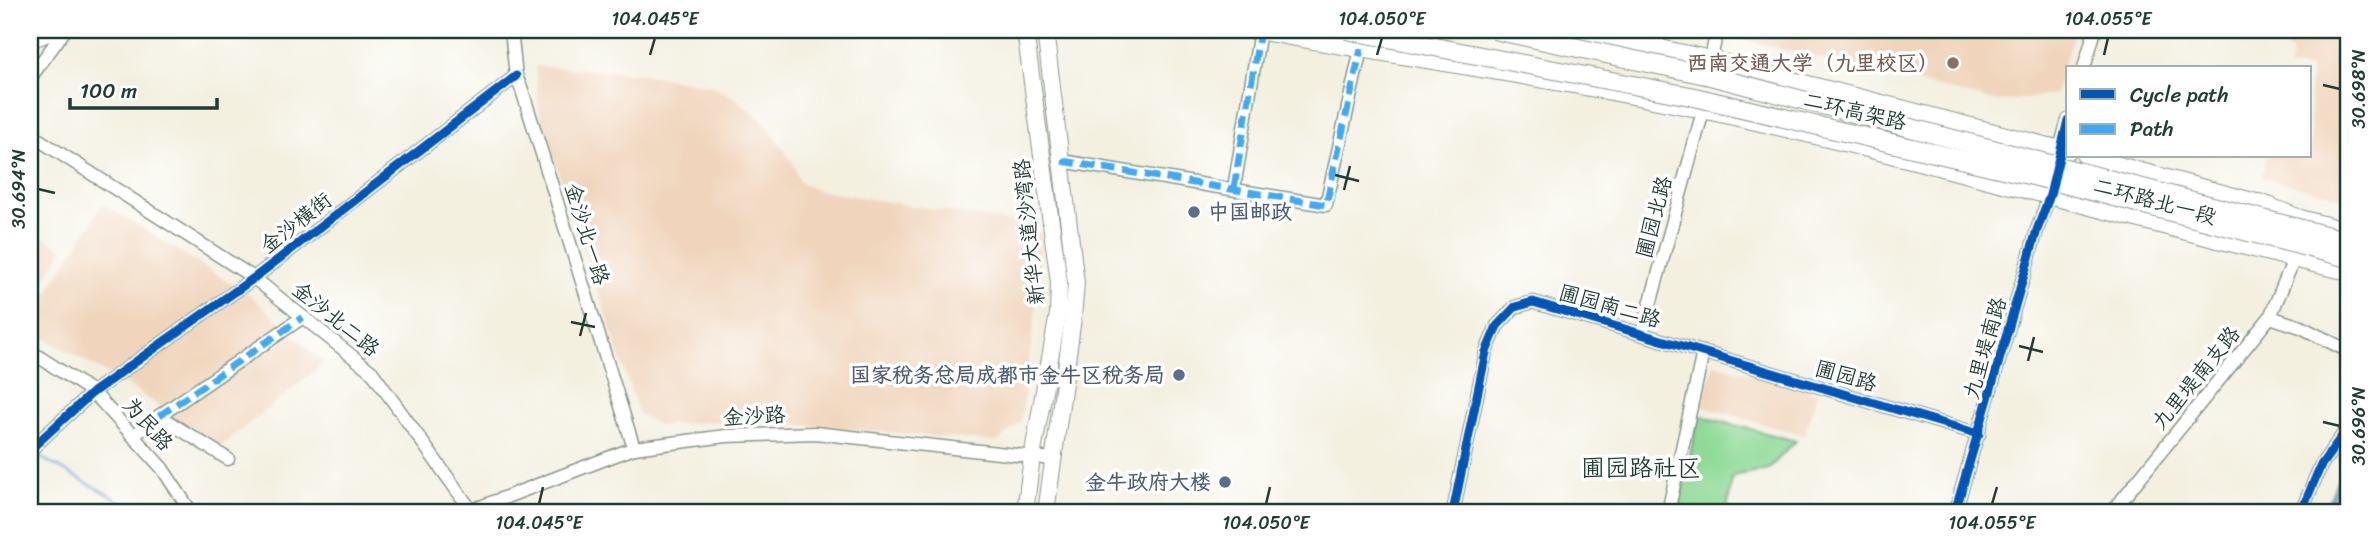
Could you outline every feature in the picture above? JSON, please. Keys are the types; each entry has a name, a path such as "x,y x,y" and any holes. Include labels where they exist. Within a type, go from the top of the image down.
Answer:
{"highway":[{"name":"二环高架路","path":"1346,30 1690,96 2037,177 2348,258"},
{"name":"二环高架路","path":"1494,30 1710,76 2348,242"},
{"path":"2259,203 2300,219 2347,223"}],"main road":[{"path":"30,40 56,30"},
{"name":"新华大道沙湾路","path":"1025,30 1059,282 1058,314 1032,457 1025,512"},
{"name":"新华大道沙湾路","path":"1045,30 1076,283 1046,512"},
{"path":"1578,30 1659,38 1711,59 2064,150"},
{"name":"二环路北一段","path":"1256,31 1505,72 1703,111 2050,195 2348,272"},
{"name":"二环路北一段","path":"2092,158 2259,203"}],"street":[{"path":"30,78 65,30"},
{"name":"金沙北一路","path":"511,30 516,76 634,448"},
{"path":"1711,59 1717,30"},
{"path":"2085,66 2095,30"},
{"path":"1234,188 1256,31"},
{"path":"1062,161 1326,205 1361,49"},
{"name":"金沙横街","path":"32,450 93,392 254,278 516,76"},
{"name":"圃园北路","path":"1642,334 1703,111"},
{"name":"金沙北二路","path":"30,134 254,278 372,372 469,511"},
{"name":"九里堤南路","path":"1955,512 2037,230 2064,150"},
{"name":"九里堤南支路","path":"2112,512 2270,317 2294,259"},
{"name":"圃园南二路","path":"1453,512 1486,352 1497,326 1515,307 1533,302 1703,352"},
{"path":"133,436 303,317"},
{"path":"2270,317 2301,327 2348,351"},
{"name":"为民路","path":"30,351 93,392 162,468 191,512"},
{"path":"1668,512 1703,352"},
{"name":"圃园路","path":"1703,352 1979,433"},
{"path":"159,416 228,459"},
{"path":"2301,512 2321,465 2348,428"},
{"name":"金沙路","path":"469,511 634,448 726,436 815,433 1053,459"}],"shaded area":[{"name":"西南交通大学（九里校区）","path":"1705,30 2075,30 2055,94 1998,102"},
{"path":"2273,30 2348,30 2348,184 2341,197 2261,177 2266,158 2312,158 2312,66 2288,66 2292,52 2270,40"},
{"path":"535,66 640,74 711,85 735,98 764,122 793,163 799,182 817,190 1028,225 1042,233 1021,422 997,442 827,427 716,421 659,426 639,415 539,112"},
{"path":"103,204 251,296 324,363 219,448 134,389 30,330 30,320"},
{"path":"30,229 63,249 30,303"},
{"path":"1714,364 1817,393 1805,436 1702,406"}],"green space":[{"path":"1699,416 1796,441 1768,469 1732,476 1727,512 1677,512"}],"water":[{"path":"2348,460 2348,512 2324,512 2342,469"}],"waterway":[{"path":"36,455 140,512"}],"marked path":[{"path":"1234,188 1260,31"},
{"path":"1062,161 1326,205 1361,49"},
{"path":"159,416 303,317"}],"cycle path":[{"path":"30,453 34,446 93,392 254,278 516,76"},
{"path":"1955,512 2037,230 2050,195 2066,128"},
{"path":"1453,512 1486,352 1497,326 1515,307 1533,302 1979,434"},
{"path":"2301,512 2321,465 2348,428"}],"place":[{"name":"西南交通大学（九里校区）","path":"1953,63"},
{"name":"中国邮政","path":"1194,212"},
{"name":"国家税务总局成都市金牛区税务局","path":"1179,375"},
{"name":"金牛政府大楼","path":"1225,482"}],"district":[{"name":"圃园路社区","path":"1641,468"}]}
